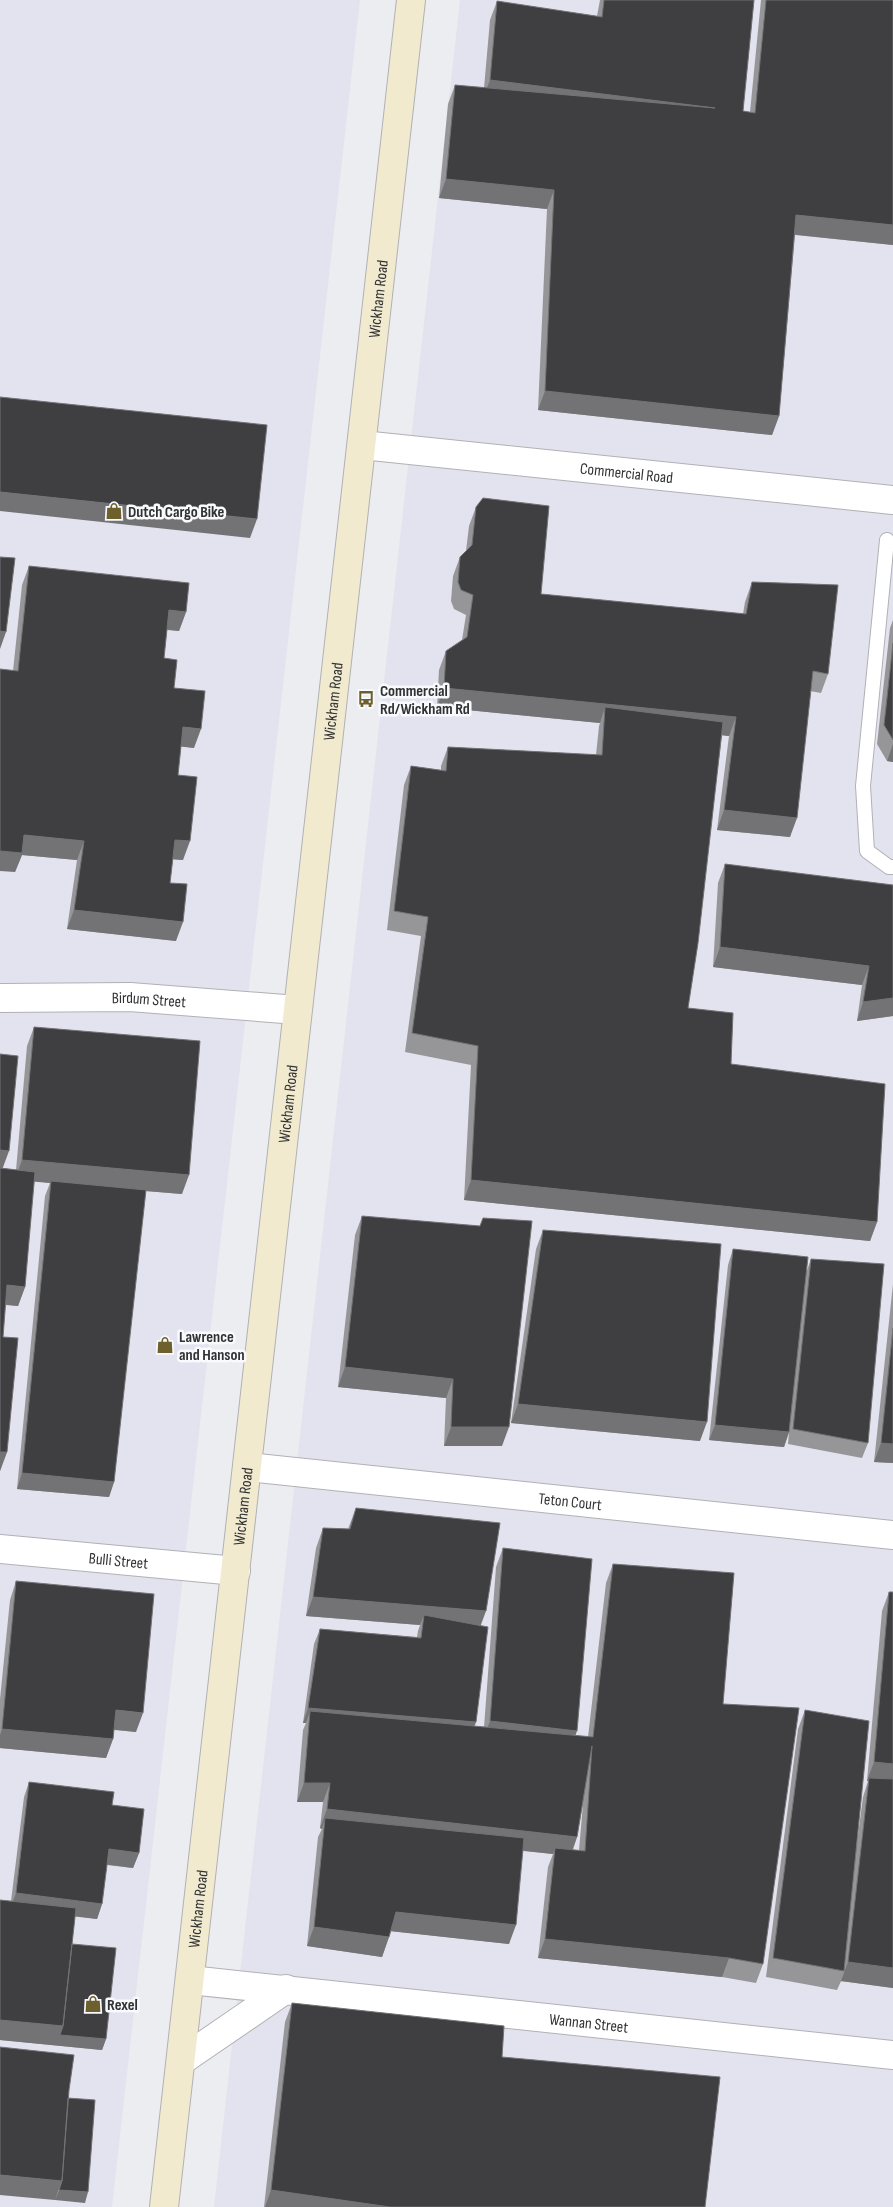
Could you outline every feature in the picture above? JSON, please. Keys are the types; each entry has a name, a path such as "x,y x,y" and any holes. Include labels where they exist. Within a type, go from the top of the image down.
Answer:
{"main road":[{"name":"Wickham Road","path":"164,2207 248,1467 296,1010 362,445 411,0"}],"street":[{"name":"Commercial Road","path":"362,445 893,500"},
{"name":"Birdum Street","path":"0,998 130,997 296,1010"},
{"name":"Teton Court","path":"248,1467 893,1535"},
{"name":"Bulli Street","path":"0,1549 236,1571"},
{"name":"Wannan Street","path":"190,1980 893,2055"},
{"path":"180,2061 286,1990"}],"lane":[{"path":"887,540 864,786 867,851 889,867 893,867"}],"shaded area":[{"path":"0,0 360,0 112,2207 0,2207"},
{"path":"460,0 893,0 893,2207 214,2207"}],"building":[{"path":"604,0 754,0 743,111 755,113 766,0 893,0 893,225 796,215 779,416 545,391 554,190 446,179 455,85 715,108 490,80 497,1 602,17"},
{"path":"0,397 267,425 257,519 0,492"},
{"path":"483,498 549,506 541,594 746,614 752,582 838,585 828,674 813,671 797,818 724,810 736,717 444,688 446,651 467,637 473,595 461,590 458,582 460,557 472,545 476,507"},
{"path":"0,557 15,558 6,632 0,631"},
{"path":"29,566 189,583 186,612 169,610 164,658 177,660 174,688 205,691 201,729 183,727 178,775 197,777 190,841 175,840 170,883 187,884 183,922 74,910 84,841 24,835 22,853 0,851 0,669 18,671"},
{"path":"893,643 893,740 884,725"},
{"path":"605,707 723,722 698,943 688,1008 733,1013 731,1064 885,1084 877,1222 471,1180 478,1046 412,1033 428,917 394,911 411,766 446,771 448,747 602,755"},
{"path":"725,864 893,885 893,998 863,1002 869,966 720,947"},
{"path":"34,1027 200,1041 189,1175 22,1160"},
{"path":"0,1054 18,1056 9,1151 0,1150"},
{"path":"0,1168 35,1172 25,1287 7,1285 3,1337 18,1338 7,1452 0,1452"},
{"path":"51,1181 146,1190 114,1482 22,1473"},
{"path":"362,1216 480,1226 483,1218 532,1221 509,1427 451,1427 453,1379 345,1367"},
{"path":"543,1230 721,1244 707,1422 518,1404"},
{"path":"733,1249 808,1257 789,1432 715,1425"},
{"path":"811,1259 884,1264 868,1443 793,1429"},
{"path":"893,1328 893,1444 881,1443"},
{"path":"356,1508 500,1523 486,1611 313,1597 323,1528 350,1529"},
{"path":"503,1548 592,1559 577,1731 490,1721"},
{"path":"613,1564 734,1573 723,1704 799,1708 763,1964 729,1958 545,1939 555,1848 585,1851 592,1746 577,1837 327,1809 330,1783 304,1783 310,1711 593,1737"},
{"path":"16,1581 154,1594 143,1713 116,1710 113,1739 2,1729"},
{"path":"889,1592 893,1592 893,1764 874,1762"},
{"path":"424,1615 488,1627 476,1722 308,1708 320,1629 421,1638"},
{"path":"805,1710 869,1721 844,1971 773,1958"},
{"path":"869,1778 893,1779 893,1968 848,1962"},
{"path":"29,1782 114,1792 112,1805 144,1809 139,1853 109,1849 102,1904 16,1893"},
{"path":"325,1818 524,1838 516,1925 396,1912 389,1937 314,1927"},
{"path":"0,1900 76,1908 63,2026 0,2020"},
{"path":"72,1944 116,1948 106,2039 60,2035 63,2026"},
{"path":"292,2003 504,2026 502,2057 720,2077 705,2207 390,2207 271,2190"},
{"path":"0,2047 74,2055 69,2090 62,2181 0,2175"},
{"path":"68,2098 95,2100 88,2192 59,2190 62,2181"}],"place":[{"name":"Dutch Cargo Bike","path":"114,511"},
{"name":"Commercial Rd/Wickham Rd","path":"366,699"},
{"name":"Lawrence and Hanson","path":"165,1345"},
{"name":"Rexel","path":"93,2004"}]}
